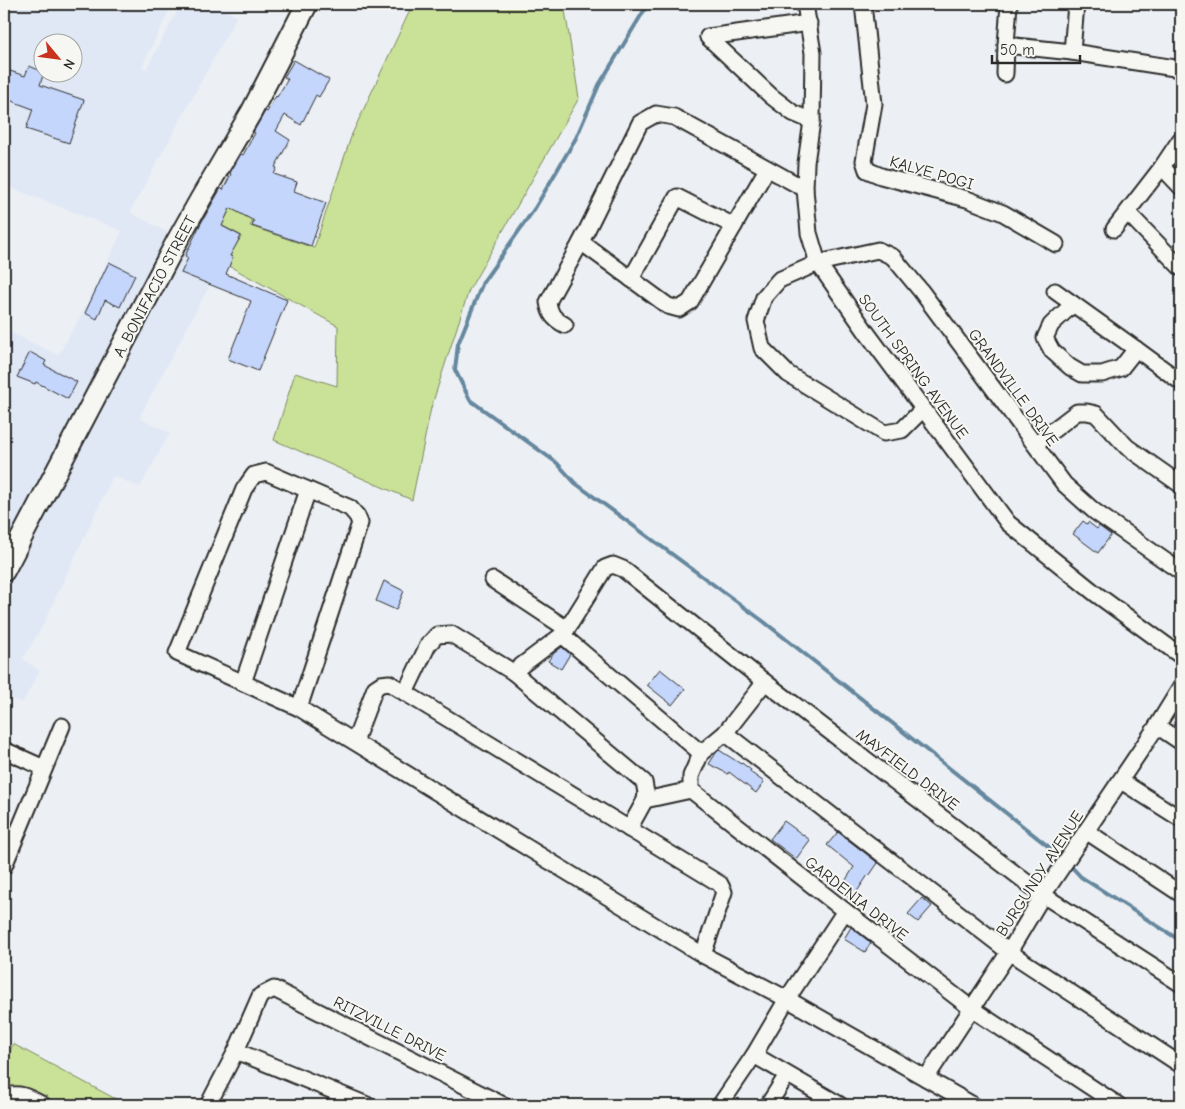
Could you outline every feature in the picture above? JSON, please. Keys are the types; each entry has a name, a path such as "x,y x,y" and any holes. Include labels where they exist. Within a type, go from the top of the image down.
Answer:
{"main road":[{"name":"A. BONIFACIO STREET","path":"4,571 177,241 252,111 308,4"}],"street":[{"name":"SOUTH SPRING AVENUE","path":"805,4 813,53 812,121 806,163 805,189 810,233 818,264 1008,523 1096,594 1181,656"},
{"name":"KALYE POGI","path":"863,4 874,104 864,161 867,170 881,176 967,200 1003,213 1056,244"},
{"path":"1005,74 1009,4"},
{"path":"1072,52 1076,4"},
{"path":"809,24 708,37 771,96 793,113 812,121"},
{"path":"1006,45 1072,52 1181,69"},
{"path":"565,325 550,312 548,302 581,242 640,123 656,114 674,117 805,189"},
{"path":"1114,230 1181,140"},
{"path":"1162,167 1181,187"},
{"path":"581,242 668,306 679,309 690,302 767,169"},
{"path":"631,279 677,197 734,226"},
{"path":"1128,213 1181,268"},
{"name":"GRANDVILLE DRIVE","path":"923,409 902,430 884,433 788,374 762,348 756,321 764,297 778,280 818,264 878,250 893,257 921,291 1064,484 1094,511 1181,572"},
{"path":"1055,291 1181,382"},
{"path":"1073,304 1051,325 1046,338 1052,351 1070,367 1082,374 1102,374 1121,368 1136,349"},
{"path":"1035,444 1077,412 1096,414 1126,448 1181,485"},
{"path":"299,708 360,523 358,516 350,508 266,472 254,475 244,489 177,653 299,708 704,955 787,999 973,1105"},
{"path":"243,683 308,490"},
{"name":"MAYFIELD DRIVE","path":"565,632 605,568 613,565 623,569 765,682 1043,895 1181,984"},
{"path":"493,580 565,632 701,753"},
{"path":"513,672 565,632"},
{"path":"405,693 428,645 437,635 451,634 513,672 644,782 645,800 629,829"},
{"path":"645,800 691,790 691,776 701,753 725,732 765,682"},
{"path":"355,741 375,688 381,684 389,683 720,884 724,892 704,955"},
{"name":"BURGUNDY AVENUE","path":"926,1078 1009,952 1043,895 1121,781 1181,687"},
{"path":"4,866 62,726"},
{"path":"1157,726 1181,742"},
{"path":"725,732 1009,952 1181,1065"},
{"path":"4,750 44,768"},
{"path":"1121,781 1181,819"},
{"name":"GARDENIA DRIVE","path":"691,790 972,1009 1118,1105"},
{"path":"1086,831 1181,894"},
{"path":"720,1105 845,911"},
{"name":"RITZVILLE DRIVE","path":"236,1051 260,996 274,989 503,1105"},
{"path":"208,1105 236,1051 367,1105"},
{"path":"754,1054 840,1105"},
{"path":"768,1105 787,1075"},
{"path":"4,1102 6,1096 16,1094 43,1105"}],"shaded area":[{"path":"4,4 172,4 142,67 146,69 181,4 212,4 237,16 130,212 222,262 139,418 170,433 140,487 113,476 42,627 23,659 40,671 22,703 4,695 4,434 7,427 4,425 4,329 58,355 82,314 122,231 4,185"}],"green space":[{"path":"413,4 564,4 579,98 469,290 431,408 412,500 274,440 295,373 337,386 338,326 222,262 242,236 221,225 242,189 264,199 250,226 314,248 352,134"},
{"path":"13,1044 127,1105 4,1105 4,1067"}],"building":[{"path":"294,60 329,80 319,97 316,95 301,125 285,115 276,131 290,140 275,167 277,168 274,174 297,182 294,191 326,203 311,246 252,226 254,221 230,208 222,226 241,236 230,256 233,257 226,274 287,300 258,371 228,359 251,301 181,273 188,258 185,256 200,225 221,188 223,190 241,154 243,155 265,111 267,112 288,79 284,77"},
{"path":"29,66 32,67 32,82 41,82 40,85 84,100 69,143 26,129 33,109 4,98 4,69 25,76"},
{"path":"109,262 135,275 120,307 105,300 97,319 85,313"},
{"path":"30,352 46,361 44,365 77,382 68,399 36,382 35,384 17,377"},
{"path":"1083,521 1087,524 1088,522 1097,529 1099,526 1111,535 1098,553 1073,534"},
{"path":"384,581 404,591 396,610 376,601"},
{"path":"562,647 570,654 561,669 548,661"},
{"path":"660,669 685,689 672,705 647,685"},
{"path":"719,750 742,763 751,770 750,772 764,782 756,793 729,772 728,774 709,764"},
{"path":"784,821 810,840 796,859 770,839"},
{"path":"838,832 878,863 852,899 839,891 854,867 827,845"},
{"path":"922,898 932,906 918,922 908,914"},
{"path":"851,927 871,943 865,952 844,939"}],"waterway":[{"path":"648,4 599,85 576,138 535,208 483,282 458,344 455,370 470,400 557,463 575,483 763,621 1063,858"},
{"path":"1068,863 1081,877 1181,941"}]}
